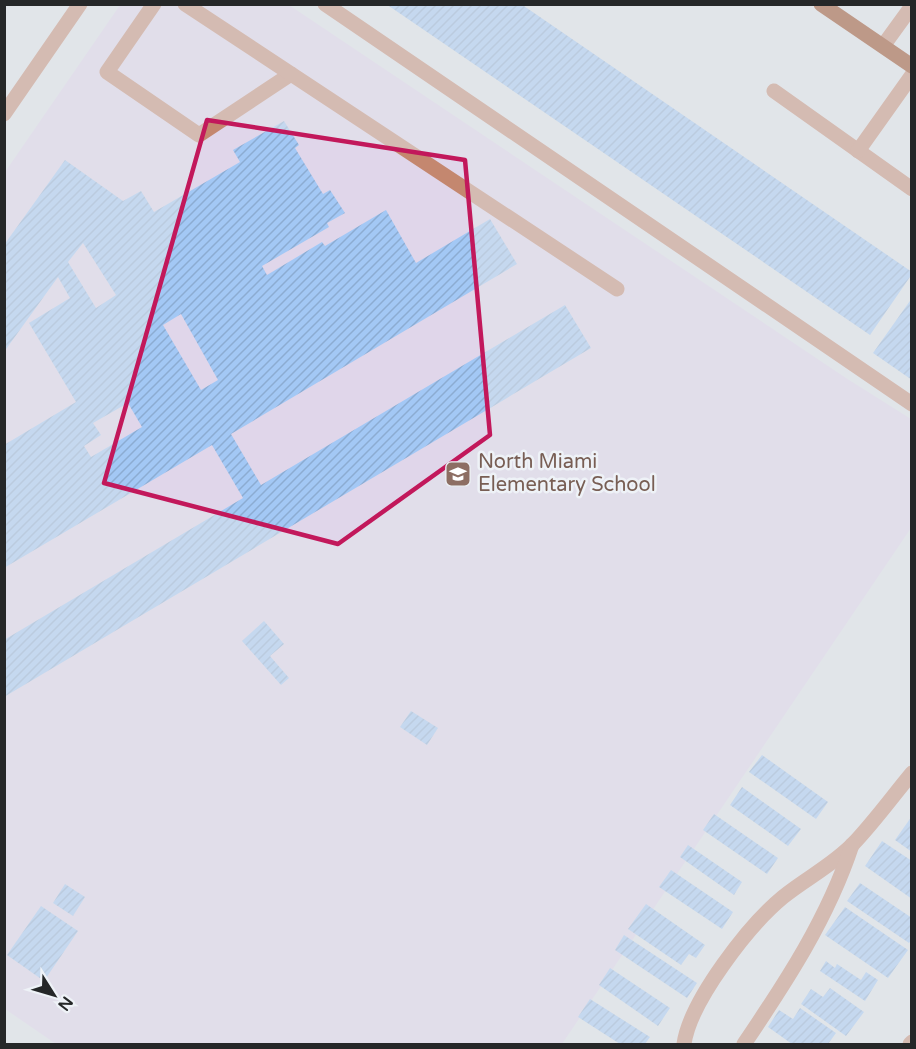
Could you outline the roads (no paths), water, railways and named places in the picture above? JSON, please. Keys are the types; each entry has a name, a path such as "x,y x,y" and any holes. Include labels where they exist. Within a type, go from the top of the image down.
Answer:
{"main road":[{"path":"821,4 912,66"}],"street":[{"path":"4,114 80,4"},
{"path":"154,4 107,72 199,135 291,74"},
{"path":"185,4 617,290"},
{"path":"325,4 912,404"},
{"path":"883,46 912,6"},
{"path":"858,151 912,75"},
{"path":"774,91 912,189"},
{"path":"684,1044 698,1003 741,940 781,898 852,845 912,773"},
{"path":"744,1044 804,950 841,878 852,845"}],"place":[{"name":"North Miami Elementary School","path":"458,474"}]}
